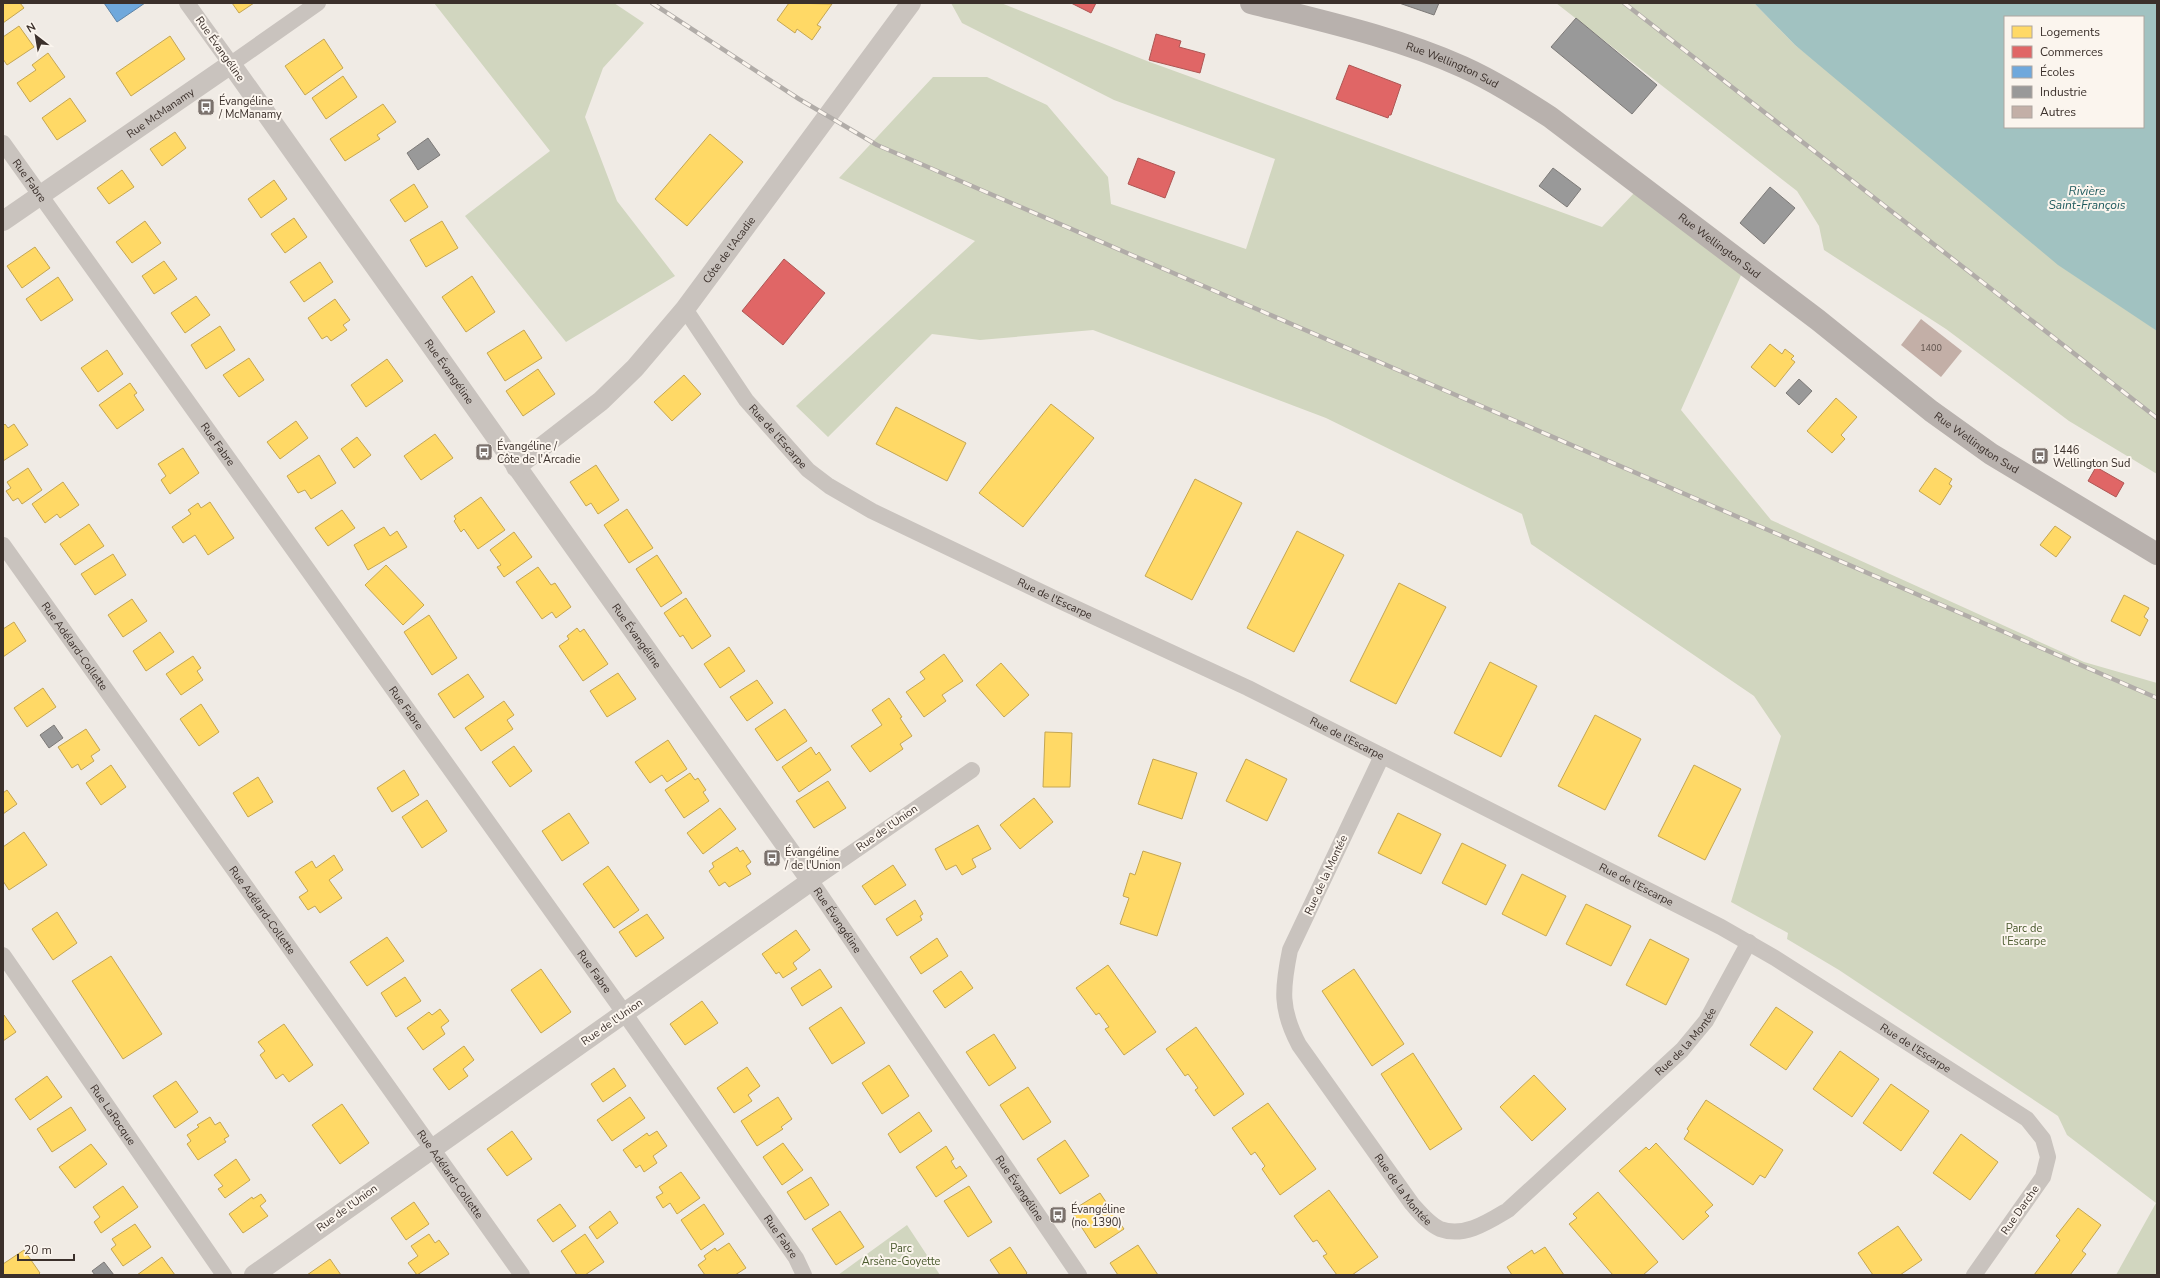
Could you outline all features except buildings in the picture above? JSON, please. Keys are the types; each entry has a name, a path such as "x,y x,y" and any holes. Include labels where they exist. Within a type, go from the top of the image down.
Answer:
{"main road":[{"name":"Rue Wellington Sud","path":"1251,3 1351,29 1417,49 1463,67 1514,93 1550,118 1794,301 1931,411 1990,454 2157,554"}],"street":[{"name":"Rue Évangéline","path":"187,3 811,881 1079,1275"},
{"name":"Rue McManamy","path":"3,221 318,3"},
{"name":"Côte de l'Acadie","path":"516,467 601,401 635,368 685,309 908,4"},
{"name":"Rue Fabre","path":"3,144 625,1014 796,1258 804,1275"},
{"name":"Rue de l'Escarpe","path":"685,309 746,400 808,470 829,486 879,514 1058,600 1248,688 1749,942 2027,1119 2043,1139"},
{"name":"Rue Adélard-Collette","path":"3,545 522,1275"},
{"name":"Rue de la Montée","path":"1382,756 1290,950 1285,973 1283,998 1288,1024 1299,1045 1412,1204 1424,1218 1440,1229 1462,1230 1482,1226 1508,1210 1648,1082 1682,1050 1706,1021 1749,942"},
{"name":"Rue de l'Union","path":"254,1275 811,881 972,770"},
{"name":"Rue LaRocque","path":"3,955 224,1275"},
{"name":"Rue Darche","path":"1974,1275 2043,1177 2048,1157 2043,1139"}],"green space":[{"path":"434,3 614,3 644,23 603,68 585,117 617,201 675,276 566,342 465,216 550,151"},
{"name":"Parc de l'Escarpe","path":"951,3 1001,3 1147,61 1602,227 1635,192 1742,273 1681,410 1771,520 2084,662 2157,683 2157,1275 2116,1275 2156,1203 2067,1135 2058,1116 1839,970 1787,939 1788,933 1731,902 1781,736 1754,696 1531,544 1522,514 1326,418 1093,330 980,340 932,334 828,437 796,406 975,241 839,178 933,77 987,77 1047,105 1108,177 1111,204 1246,249 1275,159 1114,100 962,23"},
{"path":"1556,3 1754,3 1795,45 2157,331 2157,474 2069,421 1946,329 1824,250 1819,226 1797,191"},
{"name":"Parc Arsène-Goyette","path":"907,1225 940,1275 838,1275"}],"water":[{"name":"Rivière Saint-François","path":"1754,3 2157,3 2157,331 2058,265 1795,45"}],"railway":[{"path":"652,3 799,99 877,145 2157,698"},
{"path":"1624,3 2157,418"}],"place":[{"name":"Évangéline / McManamy","path":"206,107"},
{"name":"Évangéline / Côte de l'Arcadie","path":"484,452"},
{"name":"1446 Wellington Sud","path":"2040,456"},
{"name":"Évangéline / de l'Union","path":"772,858"},
{"name":"Évangéline (no. 1390)","path":"1058,1215"}]}
